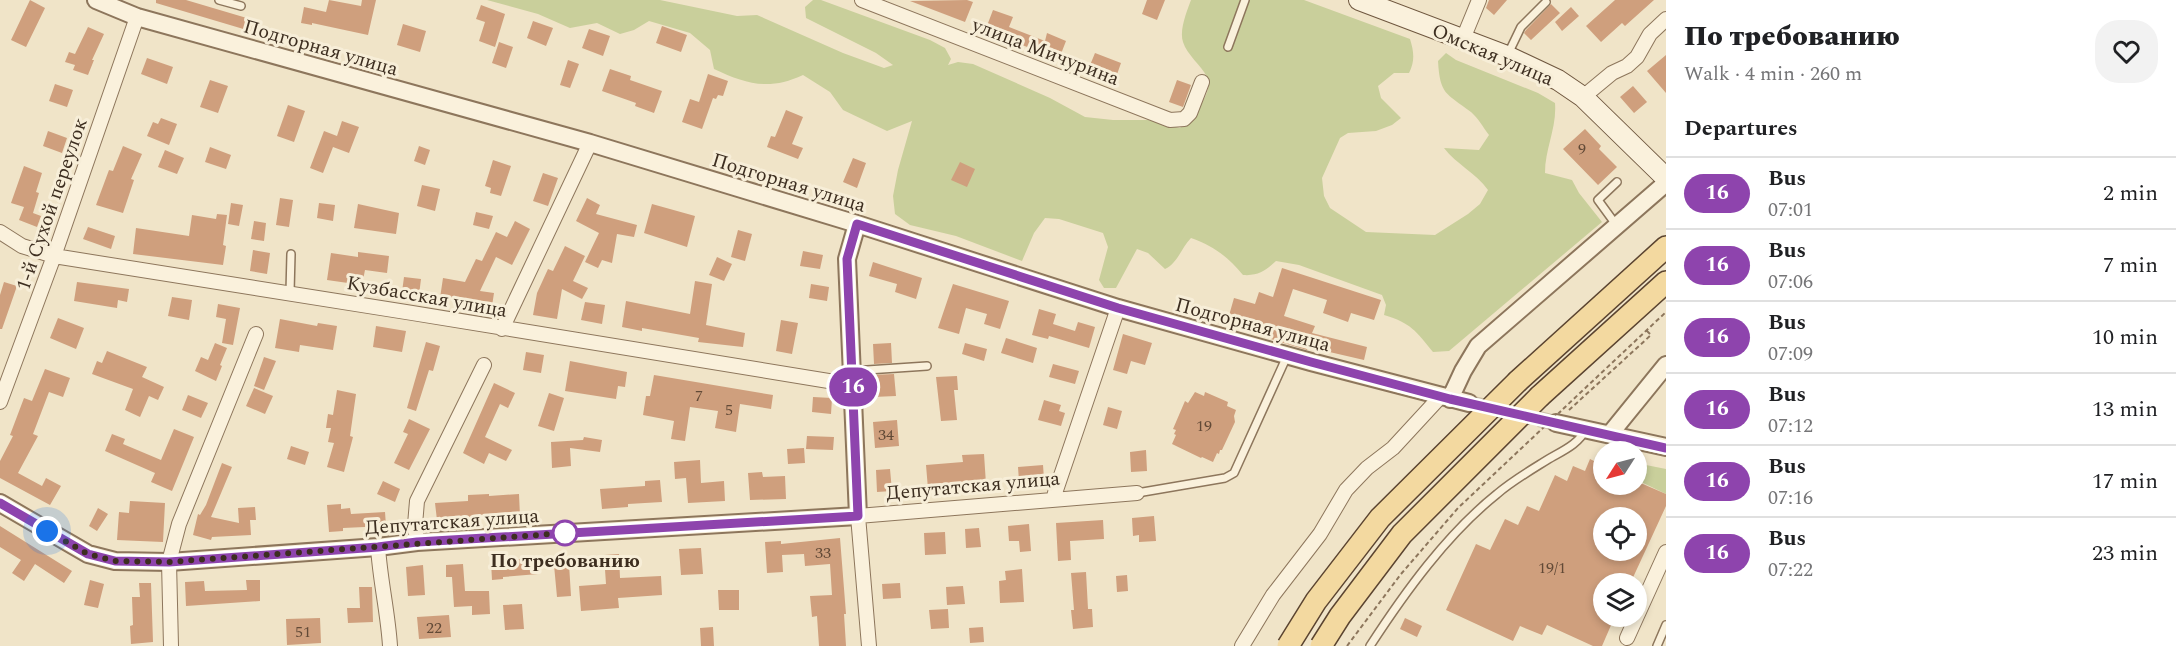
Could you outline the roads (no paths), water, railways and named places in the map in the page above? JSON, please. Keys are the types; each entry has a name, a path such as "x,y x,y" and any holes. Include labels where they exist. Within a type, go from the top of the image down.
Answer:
{"main road":[{"name":"Омская улица","path":"1359,0 1507,56 1558,80 1583,97 1666,178"},
{"path":"1288,646 1316,601 1380,518 1518,381 1666,247"},
{"path":"1321,646 1340,616 1402,534 1540,396 1666,282"}],"street":[{"name":"Подгорная улица","path":"96,0 114,4 137,17 590,143 857,224 1118,308 1469,404"},
{"name":"улица Мичурина","path":"862,0 1170,120 1184,119 1190,113 1202,82"},
{"path":"1463,39 1479,0"},
{"name":"1-й Сухой переулок","path":"0,402 54,256 137,17"},
{"path":"1583,97 1612,73 1627,66 1637,57 1650,34 1666,19"},
{"path":"502,329 590,143"},
{"path":"1242,646 1273,595 1320,534 1347,490 1367,468 1393,448 1446,398 1478,346 1666,183"},
{"path":"857,224 847,259 858,516 869,646"},
{"name":"Кузбасская улица","path":"0,232 22,246 54,256 290,292 502,329 852,378"},
{"path":"1053,499 1118,308"},
{"path":"171,646 169,562 178,524 256,334"},
{"path":"417,542 415,525 417,501 484,365"},
{"path":"1610,434 1666,365"},
{"path":"1558,417 1586,429 1666,447"},
{"name":"Депутатская улица","path":"0,503 88,554 115,561 169,562 378,547 417,542 858,516 1137,493"},
{"path":"378,547 379,571 389,624 390,646"},
{"path":"1625,643 1666,552"}],"lane":[{"path":"219,0 241,6"},
{"path":"1228,47 1245,0"},
{"path":"1507,56 1521,27 1546,2"},
{"path":"1617,182 1598,200 1617,226"},
{"path":"290,292 291,254"},
{"path":"1137,493 1225,478 1234,473 1287,356"},
{"path":"852,378 927,366"},
{"path":"1370,646 1402,598 1458,532 1497,494 1576,443 1586,429"},
{"path":"1657,646 1666,625"}],"tunnel":[{"path":"1469,403 1556,423"}],"place":[{"name":"По требованию","path":"565,533"}]}
